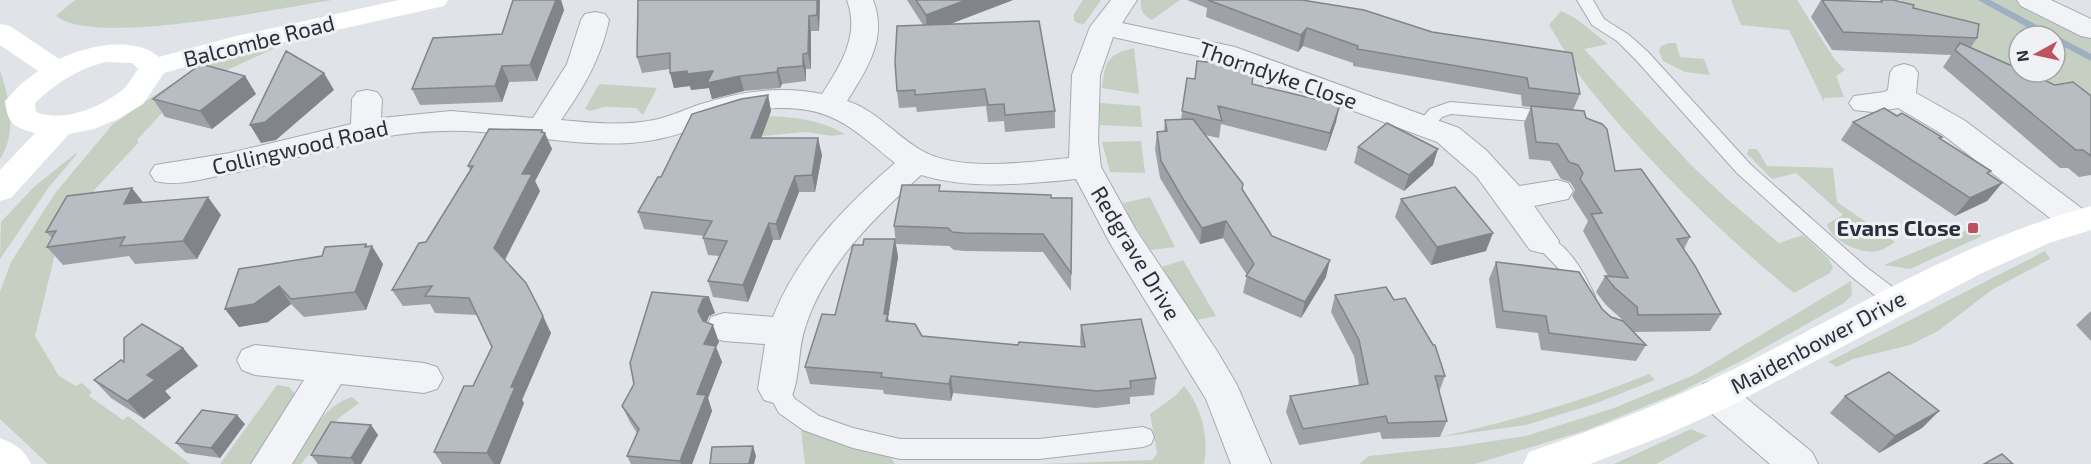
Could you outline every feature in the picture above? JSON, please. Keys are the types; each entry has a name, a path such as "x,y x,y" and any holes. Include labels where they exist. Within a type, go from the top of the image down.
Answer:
{"main road":[{"name":"Balcombe Road","path":"154,67 140,56 110,54 84,59 57,70 33,87 20,101 22,117 39,124 60,125 83,122 108,112 133,97 154,67 232,45 435,0"},
{"path":"0,32 57,70"},
{"path":"0,190 60,125"},
{"name":"Maidenbower Drive","path":"1543,464 1589,448 1716,395 1895,300 1993,252 2084,219"},
{"path":"0,455 11,464"}],"street":[{"path":"829,105 851,70 862,47 866,9 860,0"},
{"name":"Redgrave Drive","path":"1124,0 1104,27 1093,50 1086,75 1083,141 1085,167 1123,237 1204,361 1224,396 1251,464"},
{"path":"2030,0 2085,21"},
{"path":"541,128 578,73 592,38 594,20"},
{"name":"Thorndyke Close","path":"1104,27 1226,53 1437,130 1474,154 1542,241"},
{"path":"1864,103 1893,100 1902,85 1962,133 2084,219"},
{"path":"366,129 367,99"},
{"name":"Collingwood Road","path":"166,173 220,166 366,129 425,122 461,121 618,134 650,131 749,102 792,99 829,105 847,111 916,162 940,170 973,173 1044,171 1085,167"},
{"path":"777,389 785,332 802,291 835,239 882,191 916,162"},
{"path":"1510,199 1557,191"},
{"path":"724,327 785,332"},
{"path":"255,360 424,378"},
{"path":"271,464 331,369"},
{"path":"1716,395 1798,464"}],"lane":[{"path":"1585,0 1598,22 1623,38 1642,56 1731,157 1859,272 1895,300"},
{"path":"1437,130 1436,113 1461,107 1577,120"},
{"path":"1542,241 1569,265 1593,311"},
{"path":"777,389 787,406 811,423 853,438 900,449 1038,449 1143,437"}],"green space":[{"path":"75,0 332,0 188,23 107,28 76,25 56,16"},
{"path":"1083,0 1101,0 1084,24 1074,20 1074,14"},
{"path":"1141,0 1180,0 1152,20 1143,12"},
{"path":"1731,0 1797,0 1835,60 1845,70 1836,76 1844,97 1824,98 1824,102 1789,30 1741,25"},
{"path":"1900,0 2015,0 2067,24 2007,24 2007,64 1939,30"},
{"path":"1561,11 1575,18 1608,44 1584,49 1691,165 1779,243 1803,235 1828,258 1833,267 1830,273 1794,293 1685,195 1635,143 1577,72 1549,25"},
{"path":"2067,24 2091,38 2091,98 2057,84 2067,84"},
{"path":"1676,43 1680,57 1704,59 1710,75 1685,72 1663,61 1659,51 1661,46"},
{"path":"273,47 273,49 182,91 96,188 55,254 35,336 59,376 76,386 82,383 92,392 89,396 123,420 128,416 190,464 48,464 0,419 0,292 11,262 56,192 112,125 188,73 221,60"},
{"path":"1134,48 1139,94 1102,88 1104,72 1109,60 1118,53"},
{"path":"0,71 9,104 10,127 9,138 0,159"},
{"path":"599,84 657,88 643,115 636,108 585,109"},
{"path":"1100,103 1140,106 1142,127 1100,125"},
{"path":"768,116 808,120 827,125 845,134 832,136 806,132 762,136"},
{"path":"1141,141 1145,173 1110,172 1102,142"},
{"path":"1749,149 1757,149 1767,166 1833,168 1837,202 1895,242 1882,250 1871,252 1856,249 1841,241 1834,236 1827,224 1843,215 1796,173 1772,179 1747,154"},
{"path":"76,153 49,187 0,259 1,222 34,187"},
{"path":"1150,197 1175,247 1151,250 1130,219 1123,203"},
{"path":"1970,229 1982,236 1910,269 1884,265"},
{"path":"2045,251 2050,259 1993,289 1938,331 1910,345 1853,359 1837,367 1828,362"},
{"path":"1183,260 1216,316 1196,320 1162,267"},
{"path":"1851,281 1852,295 1844,303 1743,360 1678,393 1587,430 1475,464 1359,464 1369,456 1454,447 1526,436 1614,408 1694,375"},
{"path":"1649,374 1655,380 1594,404 1526,425 1440,437 1546,410"},
{"path":"277,385 289,387 295,394 268,445 250,464 220,464"},
{"path":"1184,386 1195,403 1203,423 1206,444 1204,464 1041,464 1153,460 1157,453 1150,414 1175,396"},
{"path":"352,397 359,403 339,418 301,464 290,464 324,415 342,401"},
{"path":"804,427 856,449 890,456 895,464 805,464 801,430"},
{"path":"1691,429 1707,436 1656,464 1614,464"}],"building":[{"path":"513,0 556,0 530,65 502,66 495,86 412,89 433,38 502,34"},
{"path":"638,0 817,0 817,15 809,16 808,53 803,54 803,66 778,68 777,72 707,83 713,71 670,73 670,53 637,57"},
{"path":"916,0 966,0 926,15"},
{"path":"1208,0 1302,0 1364,10 1432,32 1572,53 1580,94 1529,88 1527,78 1357,49 1358,46 1307,28 1301,35"},
{"path":"1822,0 1882,2 1882,0 1893,0 1914,5 1913,8 1979,24 1977,38 1843,32"},
{"path":"1039,21 1055,111 1005,115 1004,104 988,105 985,89 915,95 915,90 897,91 895,62 897,26"},
{"path":"1960,43 2007,64 2007,84 2055,85 2073,82 2091,96 2091,156 2083,150 2076,150 1955,50"},
{"path":"286,51 324,73 265,122 250,125"},
{"path":"1197,61 1254,67 1252,84 1340,105 1330,133 1218,106 1222,121 1182,111 1187,78 1195,79"},
{"path":"201,64 245,76 200,111 153,99"},
{"path":"768,95 751,138 818,138 812,175 795,176 776,224 769,223 743,285 708,281 727,241 703,238 712,221 638,212 658,177 661,177 692,114 741,99"},
{"path":"1531,106 1584,111 1586,118 1602,124 1607,129 1615,171 1641,169 1690,237 1677,239 1695,266 1721,314 1638,315 1637,307 1605,276 1628,278 1591,214 1602,213 1580,179 1583,173 1578,165 1569,162 1558,144 1536,142"},
{"path":"1884,108 1897,116 1902,113 1942,137 1939,138 1991,171 1987,173 2002,183 1970,198 1853,122"},
{"path":"1193,119 1243,184 1242,189 1272,236 1330,260 1305,302 1246,276 1254,264 1226,221 1202,228 1183,199 1161,161 1157,132 1167,131 1165,120"},
{"path":"1387,123 1438,149 1409,175 1358,147"},
{"path":"489,129 542,130 541,132 545,133 522,174 532,174 494,248 526,283 543,316 511,387 515,387 487,453 434,452 464,386 473,386 492,347 469,298 425,296 432,286 392,290 419,243 426,242 473,166 468,166"},
{"path":"902,185 940,185 939,191 1051,195 1051,198 1072,198 1071,273 1043,234 963,233 952,232 948,228 894,226"},
{"path":"1455,187 1493,233 1437,247 1401,199"},
{"path":"132,188 124,204 208,197 183,241 120,246 125,237 47,247 56,231 46,232 67,196"},
{"path":"864,239 895,239 884,314 888,314 886,321 915,324 922,336 1018,345 1019,342 1085,347 1081,325 1141,319 1156,378 1130,381 1131,388 1097,391 951,376 949,384 881,377 882,373 805,367 822,314 835,315 853,245 863,245"},
{"path":"366,244 365,247 372,246 355,292 291,299 279,286 254,304 225,309 239,269 322,256 325,247"},
{"path":"1496,262 1579,272 1602,309 1611,317 1623,321 1646,345 1549,333 1546,316 1503,311"},
{"path":"1386,287 1394,300 1405,298 1435,345 1445,376 1435,376 1447,421 1388,423 1386,416 1303,429 1290,396 1368,384 1359,340 1335,295"},
{"path":"652,292 709,297 703,299 698,311 703,321 713,325 704,344 716,346 697,394 706,395 680,461 627,456 639,429 622,406 634,384 630,363"},
{"path":"142,324 183,348 147,375 155,380 127,401 94,380 121,360 124,362 124,338"},
{"path":"1889,372 1939,411 1895,436 1845,396"},
{"path":"202,410 237,415 211,448 176,443"},
{"path":"331,422 371,425 351,458 311,455"},
{"path":"753,446 749,464 710,464 712,447"},
{"path":"2002,454 2013,464 1984,464"}],"waterway":[{"path":"1983,0 2028,24"},
{"path":"2067,45 2091,58"}],"place":[{"name":"Evans Close","path":"1973,228"}]}
